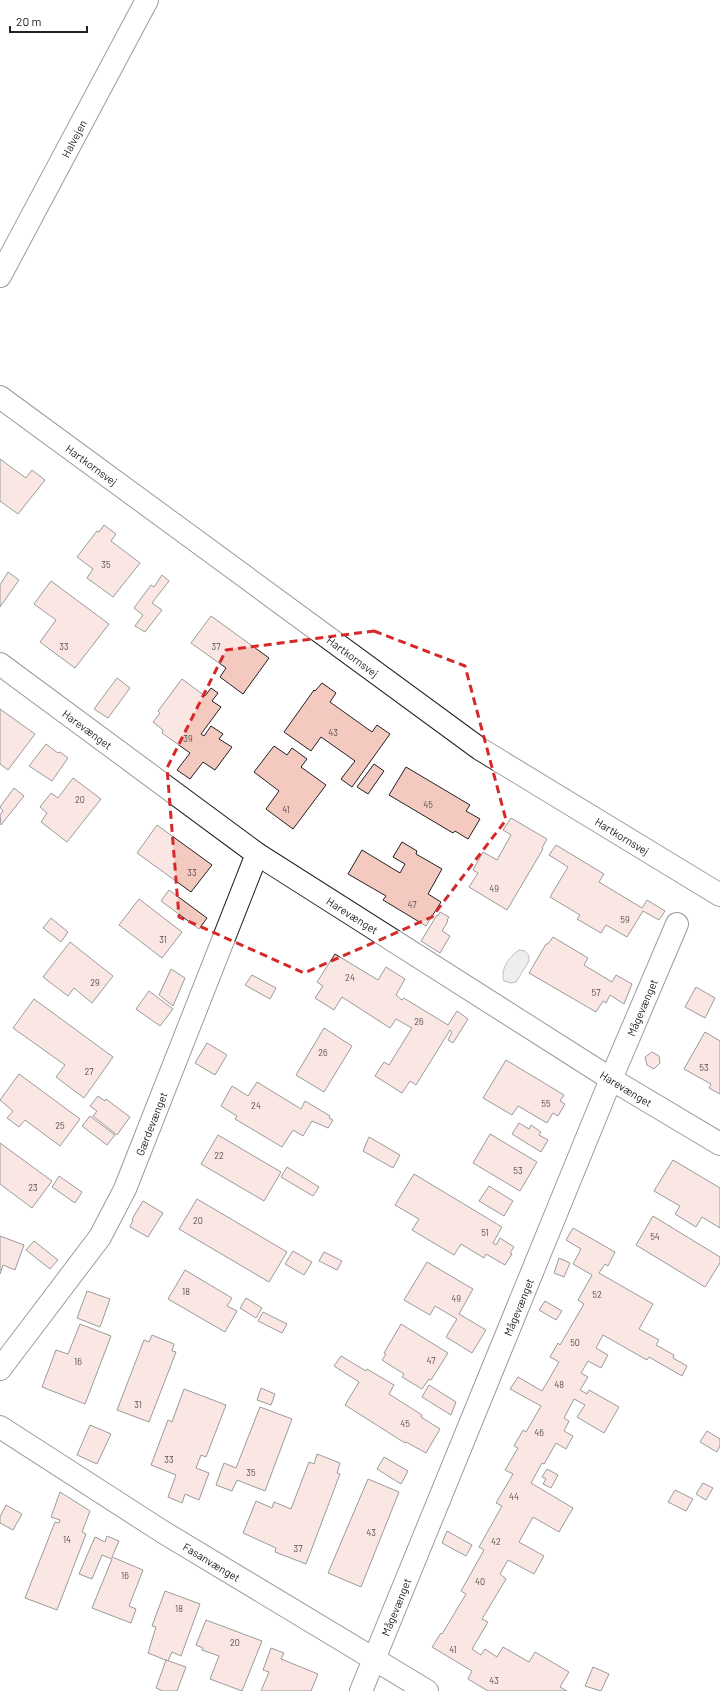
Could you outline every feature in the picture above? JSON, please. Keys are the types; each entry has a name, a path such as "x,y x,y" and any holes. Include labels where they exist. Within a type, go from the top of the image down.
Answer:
{"street":[{"name":"Halvejen","path":"0,276 147,0"},
{"name":"Hartkornsvej","path":"0,398 480,749 720,895"},
{"name":"Harevænget","path":"0,664 257,854 611,1079 720,1144"},
{"name":"Gærdevænget","path":"0,1369 100,1237 125,1188 257,854"},
{"name":"Mågevænget","path":"361,1691 611,1079 677,924"},
{"name":"Fasanvænget","path":"0,1427 164,1532 427,1691"}],"highlighted area":[{"path":"374,631 465,666 506,820 432,917 304,973 179,917 167,768 226,650"}],"shaded area":[{"path":"519,950 525,951 529,956 529,961 516,982 511,983 504,981 504,968 512,956"}],"building":[{"path":"0,459 26,478 32,470 45,480 18,514 0,501"},
{"path":"104,525 116,534 111,541 140,563 113,597 87,578 93,569 77,557 97,531 99,532"},
{"path":"8,572 19,580 0,607 0,585"},
{"path":"162,575 169,581 152,603 162,610 145,632 135,626 143,615 134,608 151,585 154,587"},
{"path":"51,581 109,624 75,668 40,642 56,620 34,604"},
{"path":"211,616 269,658 243,694 220,677 226,668 191,643"},
{"path":"117,678 130,688 108,718 94,709"},
{"path":"182,679 205,696 211,688 218,693 212,701 221,707 201,734 204,736 211,726 223,734 219,739 232,747 215,770 203,762 190,779 177,770 190,753 162,733 163,730 153,722 160,713 158,711"},
{"path":"322,683 336,693 330,702 372,732 377,725 390,734 352,787 341,779 355,761 321,737 311,751 284,732 314,690 315,691"},
{"path":"0,709 35,734 8,770 0,764"},
{"path":"46,744 68,758 52,781 29,766"},
{"path":"274,746 287,755 292,748 307,759 301,767 326,785 293,829 266,809 279,791 254,772"},
{"path":"374,764 384,771 368,794 357,787"},
{"path":"406,767 470,805 466,811 480,819 468,839 455,831 453,833 389,795"},
{"path":"73,778 101,799 67,842 41,822 47,813 40,807 51,793 58,798"},
{"path":"14,788 24,796 1,825 0,815 3,811 0,807"},
{"path":"511,818 547,839 542,848 543,849 507,910 469,887 478,873 473,870 483,852 497,860 511,835 503,830"},
{"path":"157,825 212,865 191,892 137,853"},
{"path":"402,842 417,851 416,854 442,869 428,894 441,902 426,926 383,900 386,896 348,874 362,850 400,873 405,864 393,857"},
{"path":"556,845 604,874 599,882 642,908 647,900 665,911 659,920 643,911 627,937 606,925 601,933 577,919 580,915 550,897 568,867 549,855"},
{"path":"169,890 207,918 199,929 161,901"},
{"path":"139,899 182,932 162,958 119,925"},
{"path":"440,912 449,917 442,931 450,936 440,953 421,941"},
{"path":"51,918 68,932 61,942 43,928"},
{"path":"553,937 588,958 584,965 612,982 616,975 632,984 624,1004 610,995 606,1003 603,1001 596,1012 529,973 546,944 548,944"},
{"path":"70,942 113,976 92,1003 74,988 68,996 43,977"},
{"path":"335,954 378,980 386,967 405,979 396,995 402,1000 404,998 448,1025 457,1011 468,1019 453,1043 448,1040 452,1032 450,1030 416,1085 410,1081 402,1093 375,1076 384,1062 389,1065 412,1028 396,1019 390,1028 342,997 334,1010 315,998 323,986 317,982"},
{"path":"171,969 185,978 173,1006 159,995"},
{"path":"252,975 276,988 270,999 245,985"},
{"path":"696,987 715,998 705,1018 685,1007"},
{"path":"149,991 173,1009 160,1026 136,1009"},
{"path":"34,999 113,1057 84,1098 56,1077 65,1065 13,1028"},
{"path":"324,1028 352,1046 324,1092 296,1075"},
{"path":"705,1032 720,1041 720,1094 709,1088 711,1084 684,1069"},
{"path":"207,1043 227,1055 215,1075 195,1063"},
{"path":"652,1052 659,1056 660,1063 654,1069 647,1065 645,1057"},
{"path":"506,1060 564,1095 560,1101 565,1104 558,1116 553,1113 547,1123 518,1106 512,1115 483,1098"},
{"path":"19,1074 80,1119 60,1146 25,1120 19,1127 7,1118 13,1111 0,1100"},
{"path":"257,1082 301,1109 305,1101 330,1116 329,1118 333,1120 328,1128 312,1121 303,1136 293,1130 282,1147 235,1119 237,1116 221,1106 232,1086 248,1096"},
{"path":"98,1096 105,1101 106,1099 130,1117 117,1135 93,1116 97,1111 90,1106"},
{"path":"90,1116 115,1135 107,1145 82,1126"},
{"path":"519,1123 529,1129 531,1125 541,1132 539,1135 548,1140 541,1152 512,1134"},
{"path":"490,1134 537,1162 520,1191 473,1163"},
{"path":"218,1135 281,1172 264,1201 201,1164"},
{"path":"369,1137 400,1155 393,1168 363,1151"},
{"path":"0,1143 52,1181 32,1208 0,1184"},
{"path":"673,1160 720,1188 720,1228 702,1217 696,1227 675,1214 680,1206 654,1191"},
{"path":"287,1167 319,1187 313,1196 281,1177"},
{"path":"414,1174 502,1227 493,1243 496,1245 500,1238 514,1247 510,1253 512,1254 505,1265 486,1254 484,1258 461,1244 454,1255 412,1230 419,1219 395,1205"},
{"path":"59,1176 82,1192 75,1203 52,1187"},
{"path":"489,1186 513,1201 504,1216 479,1201"},
{"path":"197,1199 287,1252 269,1282 179,1229"},
{"path":"143,1201 163,1213 148,1237 130,1227 133,1220 132,1219"},
{"path":"653,1216 720,1257 720,1263 705,1287 636,1245"},
{"path":"573,1228 615,1252 608,1266 605,1264 599,1273 653,1304 639,1329 659,1340 656,1345 674,1355 673,1358 687,1366 682,1376 649,1357 647,1360 603,1335 596,1348 608,1355 601,1368 588,1361 581,1373 588,1377 580,1390 587,1394 589,1390 619,1407 604,1433 577,1417 585,1405 574,1399 564,1418 569,1421 564,1431 573,1436 566,1449 556,1443 544,1464 542,1463 531,1483 573,1508 559,1532 533,1517 519,1542 544,1556 534,1574 508,1560 500,1574 506,1579 482,1619 488,1622 472,1649 481,1655 485,1649 497,1657 503,1647 529,1662 535,1652 569,1672 560,1687 567,1691 488,1691 468,1679 472,1671 432,1647 441,1633 442,1634 466,1594 461,1591 484,1550 479,1547 502,1506 496,1503 513,1474 505,1470 518,1448 514,1446 523,1430 526,1432 541,1406 510,1389 518,1377 542,1391 559,1362 550,1357 558,1343 560,1345 584,1304 578,1300 592,1275 573,1264 581,1249 566,1240"},
{"path":"0,1236 24,1245 15,1270 3,1265 0,1274"},
{"path":"34,1241 58,1260 50,1269 26,1250"},
{"path":"293,1251 312,1262 304,1275 285,1264"},
{"path":"324,1252 342,1261 337,1270 319,1261"},
{"path":"559,1258 570,1263 564,1277 554,1273"},
{"path":"427,1262 473,1289 459,1314 486,1330 472,1353 446,1337 457,1319 435,1306 430,1315 404,1300"},
{"path":"185,1270 232,1298 227,1306 237,1311 225,1332 168,1299"},
{"path":"87,1291 110,1299 100,1327 77,1318"},
{"path":"246,1298 262,1308 256,1318 240,1308"},
{"path":"545,1301 562,1311 556,1320 539,1310"},
{"path":"263,1312 287,1324 282,1333 258,1321"},
{"path":"80,1324 111,1336 85,1404 42,1387 56,1350 68,1354"},
{"path":"401,1324 448,1353 431,1380 429,1379 422,1389 402,1377 404,1374 382,1360 386,1354 384,1353"},
{"path":"152,1335 174,1344 172,1351 176,1352 149,1422 117,1410 144,1340 149,1342"},
{"path":"341,1356 394,1385 389,1394 422,1415 421,1417 440,1429 426,1453 406,1442 405,1443 345,1405 359,1382 334,1366"},
{"path":"429,1385 456,1402 451,1415 422,1397"},
{"path":"261,1388 275,1394 271,1405 257,1400"},
{"path":"184,1389 226,1405 206,1457 201,1455 196,1468 209,1473 199,1500 185,1494 182,1503 168,1497 176,1475 151,1465 168,1420 172,1422"},
{"path":"260,1407 292,1419 265,1491 237,1480 232,1491 216,1485 224,1463 236,1468"},
{"path":"90,1425 111,1434 97,1464 77,1455"},
{"path":"707,1431 720,1439 720,1446 717,1452 700,1442"},
{"path":"317,1454 340,1463 337,1473 340,1474 306,1564 275,1552 276,1548 243,1533 256,1501 272,1508 274,1502 291,1509 309,1462 314,1464"},
{"path":"384,1457 408,1471 401,1484 377,1469"},
{"path":"547,1469 558,1475 551,1488 543,1484 546,1479 542,1477"},
{"path":"368,1479 399,1492 361,1587 328,1573"},
{"path":"703,1483 713,1488 706,1500 696,1494"},
{"path":"675,1490 693,1499 686,1511 668,1502"},
{"path":"60,1492 90,1511 82,1532 86,1534 57,1610 25,1598 55,1522 59,1523 60,1520 51,1517"},
{"path":"6,1505 22,1514 13,1530 0,1523 0,1517"},
{"path":"447,1531 472,1545 466,1556 442,1543"},
{"path":"107,1536 119,1541 112,1557 143,1570 129,1606 136,1609 131,1623 92,1608 112,1559 102,1555 92,1579 79,1574 95,1537 105,1542"},
{"path":"165,1591 200,1604 181,1656 172,1652 168,1661 148,1653 156,1627 152,1626"},
{"path":"206,1620 262,1641 242,1691 210,1679 219,1656 202,1650 203,1648 196,1645"},
{"path":"271,1648 284,1653 281,1659 318,1674 311,1691 261,1691 269,1672 263,1670"},
{"path":"166,1660 186,1667 177,1691 163,1691 156,1688"},
{"path":"593,1667 609,1674 601,1691 585,1686"}]}
